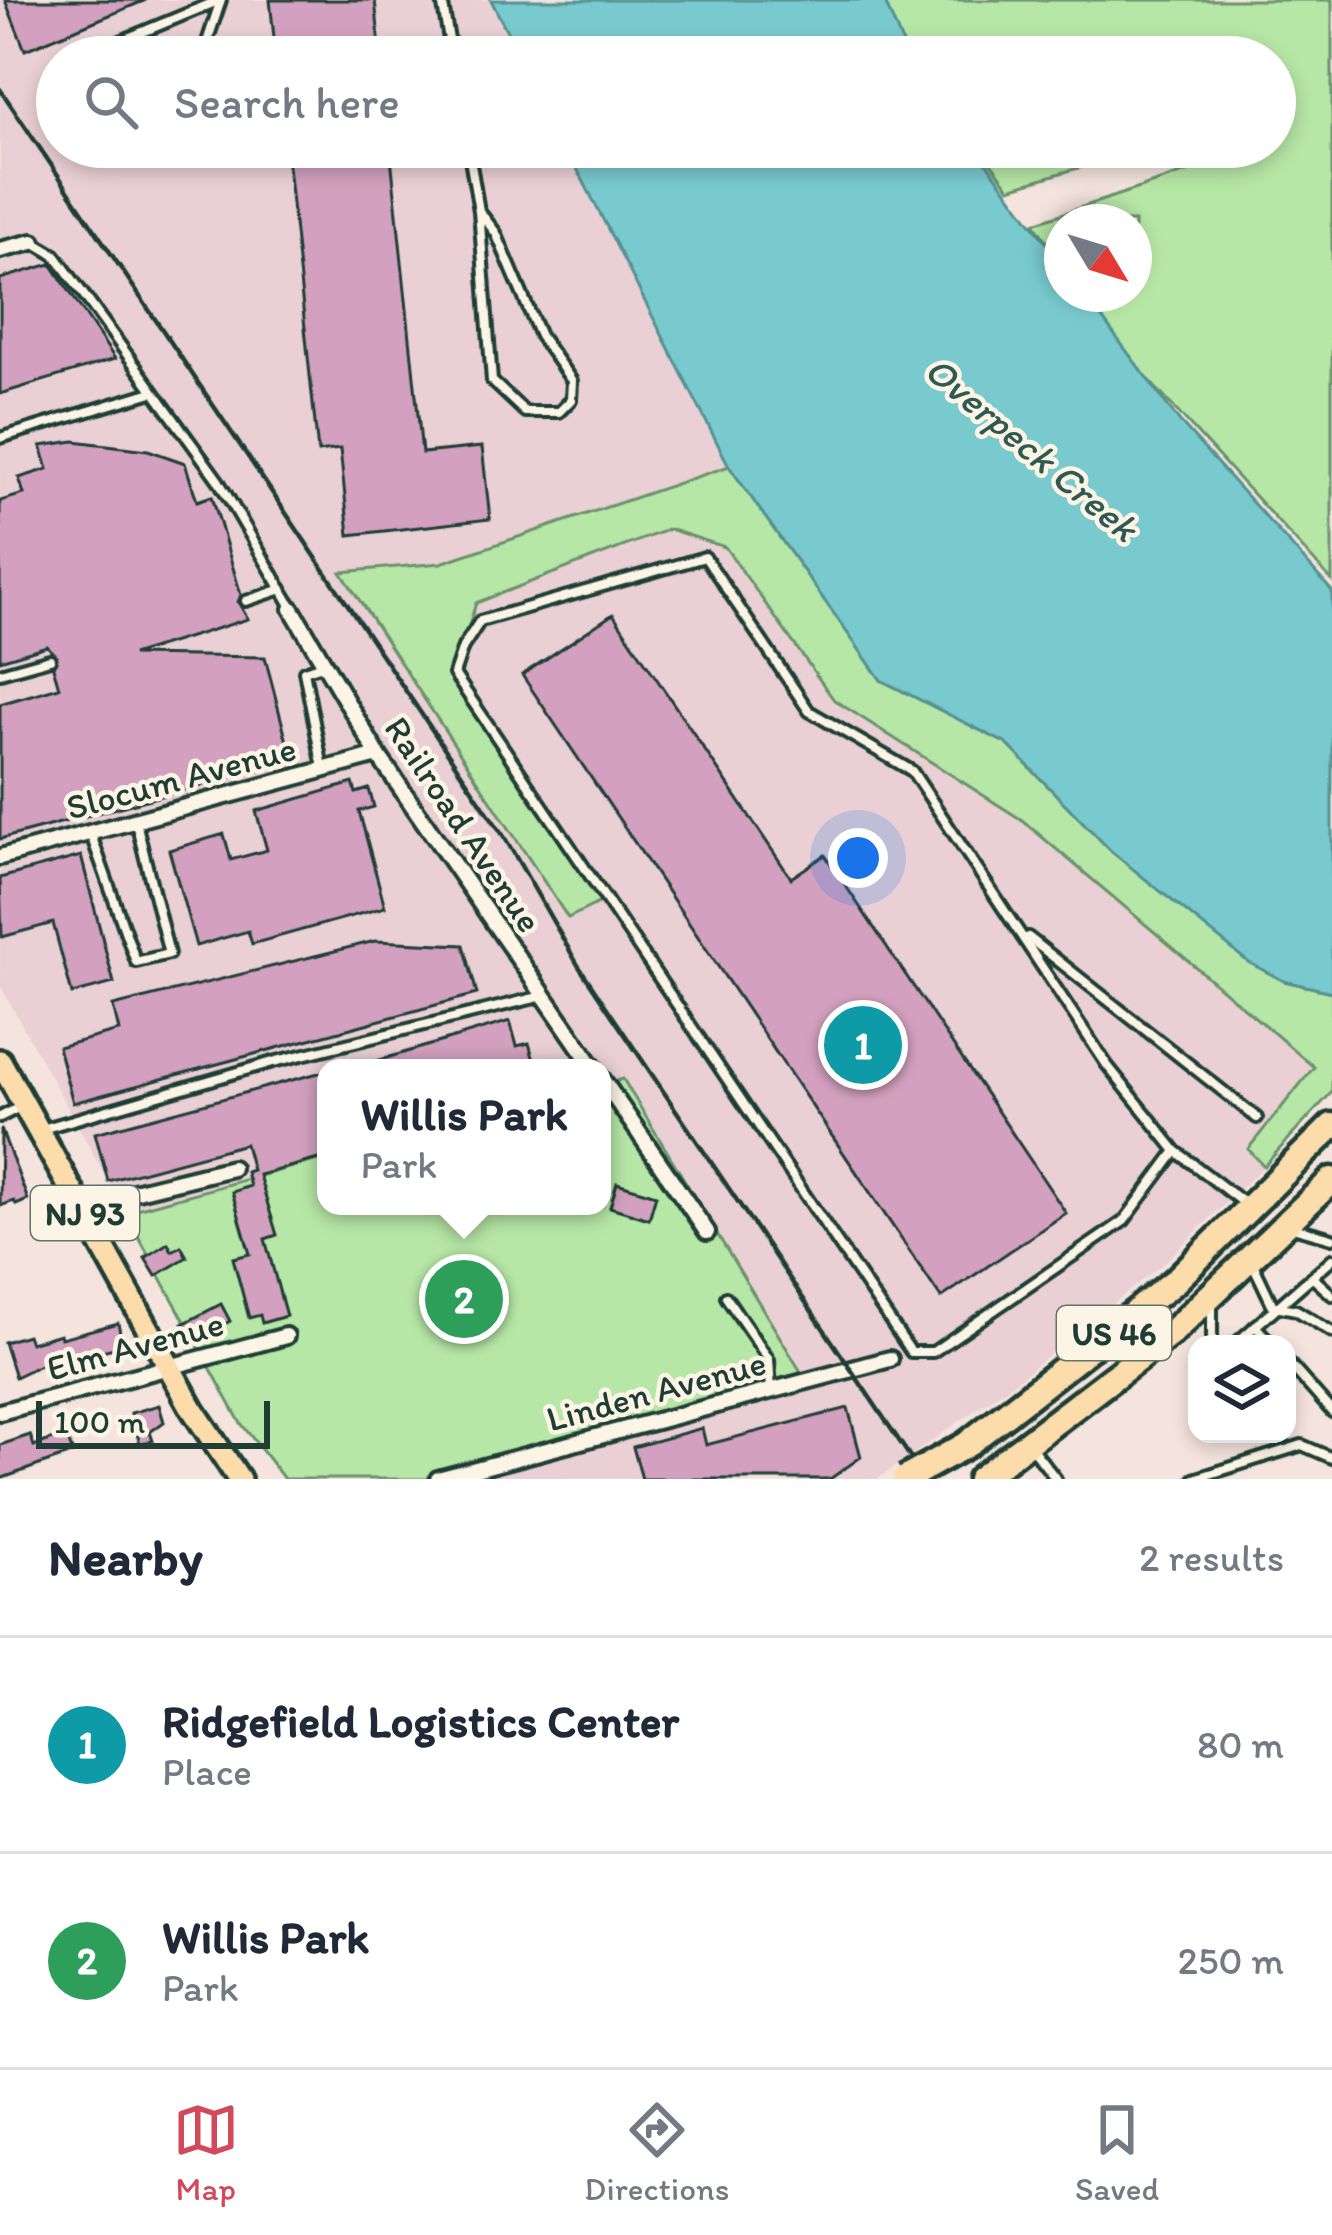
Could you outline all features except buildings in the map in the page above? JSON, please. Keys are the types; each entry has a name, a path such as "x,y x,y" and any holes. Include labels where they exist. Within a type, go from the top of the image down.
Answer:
{"highway":[{"name":"US 46","path":"920,1479 1108,1339 1252,1209 1332,1126"},
{"name":"US 46","path":"983,1478 1212,1297 1332,1180"},
{"path":"905,1479 966,1445"}],"main road":[{"name":"NJ 93","path":"0,1060 169,1366 239,1479"}],"street":[{"path":"0,250 33,242"},
{"name":"Railroad Avenue","path":"292,608 378,755 588,1059"},
{"name":"Slocum Avenue","path":"0,857 378,755"},
{"path":"611,1092 707,1232"},
{"path":"80,1205 232,1168"},
{"name":"Elm Avenue","path":"0,1412 286,1336"},
{"name":"Linden Avenue","path":"438,1479 890,1359"}],"lane":[{"path":"133,36 220,0"},
{"path":"209,36 220,0"},
{"path":"442,0 448,36"},
{"path":"472,168 492,381 525,412 559,412 571,400 572,381 541,336 496,233 479,211"},
{"path":"33,242 56,255 218,480 292,608"},
{"path":"0,438 152,392"},
{"path":"1176,1151 1124,1221 933,1352 911,1352 454,674 463,647 480,621 705,557 809,711 912,771 1108,1065 1176,1151 1252,1209"},
{"path":"246,601 282,590"},
{"path":"0,674 50,659"},
{"path":"323,770 304,671 325,664"},
{"path":"90,832 136,962 169,954 135,820"},
{"path":"1021,931 1258,1118"},
{"path":"39,1130 273,1062 544,996"},
{"path":"0,1117 25,1104"},
{"path":"1287,1226 1332,1238"},
{"path":"1245,1335 1331,1260"},
{"path":"1252,1261 1273,1306"},
{"path":"1312,1277 1332,1295"},
{"path":"726,1297 770,1360 771,1390"},
{"path":"1212,1297 1213,1335"},
{"path":"1273,1306 1296,1310 1332,1332"},
{"path":"1255,1326 1264,1335"},
{"path":"1296,1371 1332,1412"},
{"path":"1029,1444 1056,1479"},
{"path":"1194,1479 1302,1445 1332,1458"}],"shaded area":[{"path":"0,0 491,0 509,36 36,36 36,168 577,168 729,466 441,563 342,572 454,674 476,603 669,529 725,547 834,700 1022,819 1314,1068 1249,1148 1264,1166 1164,1263 1011,1385 878,1479 436,1479 808,1385 623,1080 611,1083 611,1059 317,1059 317,1160 125,1212 0,985"}],"green space":[{"path":"881,0 1332,0 1332,581 1113,341 1094,312 1152,312 1152,204 1091,204 1199,168 1296,168 1296,36 897,36 886,21"},
{"path":"995,168 1078,168 1010,188"},
{"path":"729,466 881,680 1007,744 1113,853 1285,981 1332,992 1332,1092 1264,1166 1248,1149 1314,1067 1022,820 834,700 725,547 669,529 476,603 454,674 606,899 568,918 341,572 441,563"},
{"path":"623,1079 809,1385 436,1479 284,1479 240,1422 125,1212 317,1160 317,1215 611,1215 611,1082"}],"water":[{"path":"491,0 884,0 899,36 509,36"},
{"name":"Overpeck Creek","path":"577,168 991,168 1044,240 1044,312 1097,312 1179,421 1332,591 1332,992 1284,981 1248,962 1113,853 1007,744 881,680 729,466"}],"railway":[{"path":"0,89 36,142"},
{"path":"53,168 505,838 578,965 925,1479"}],"place":[{"name":"Ridgefield Logistics Center","path":"863,1045"},
{"name":"Willis Park","path":"464,1299"}]}
